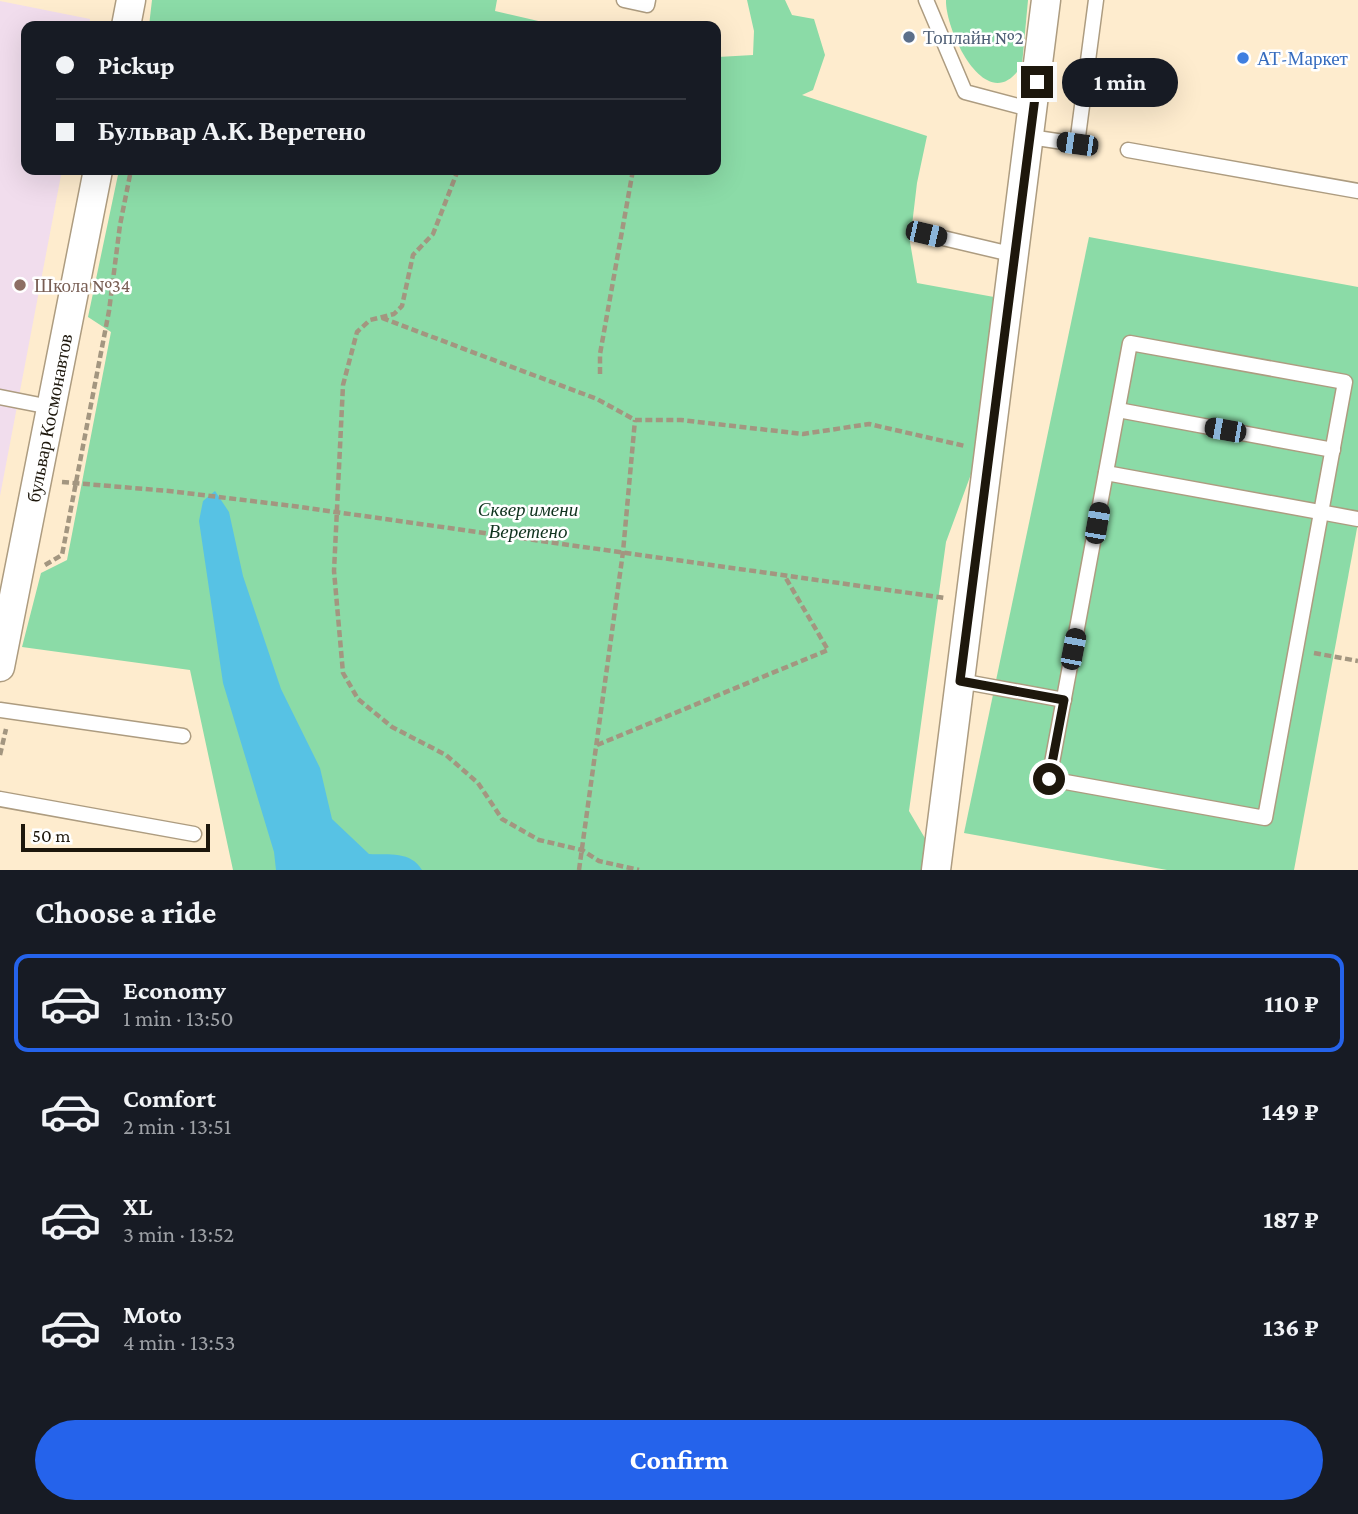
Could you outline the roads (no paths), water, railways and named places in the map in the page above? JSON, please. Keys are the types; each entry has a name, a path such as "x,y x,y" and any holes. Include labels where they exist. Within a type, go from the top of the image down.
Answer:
{"street":[{"path":"127,21 131,0"},
{"path":"936,870 1046,0"},
{"name":"бульвар Космонавтов","path":"0,667 96,175"}],"lane":[{"path":"624,0 647,5 648,0"},
{"path":"926,0 965,92 1077,144 1096,0"},
{"path":"1128,150 1358,191"},
{"path":"926,234 1015,255"},
{"path":"1130,343 1345,383 1333,450 1265,818 1049,779 1130,343"},
{"path":"0,397 50,407"},
{"path":"1118,410 1333,450"},
{"path":"1106,473 1358,519"},
{"path":"960,681 1064,700"},
{"path":"5,711 183,736"},
{"path":"0,799 194,834"}],"water":[{"path":"215,491 229,512 243,576 281,689 320,768 332,819 369,854 406,857 422,870 276,870 274,852 223,683 199,521 203,501"}],"place":[{"name":"Топлайн №2","path":"909,37"},
{"name":"АТ-Маркет","path":"1243,58"},
{"name":"Школа №34","path":"20,285"}],"park label":[{"name":"Сквер имени Веретено","path":"528,520"}]}
